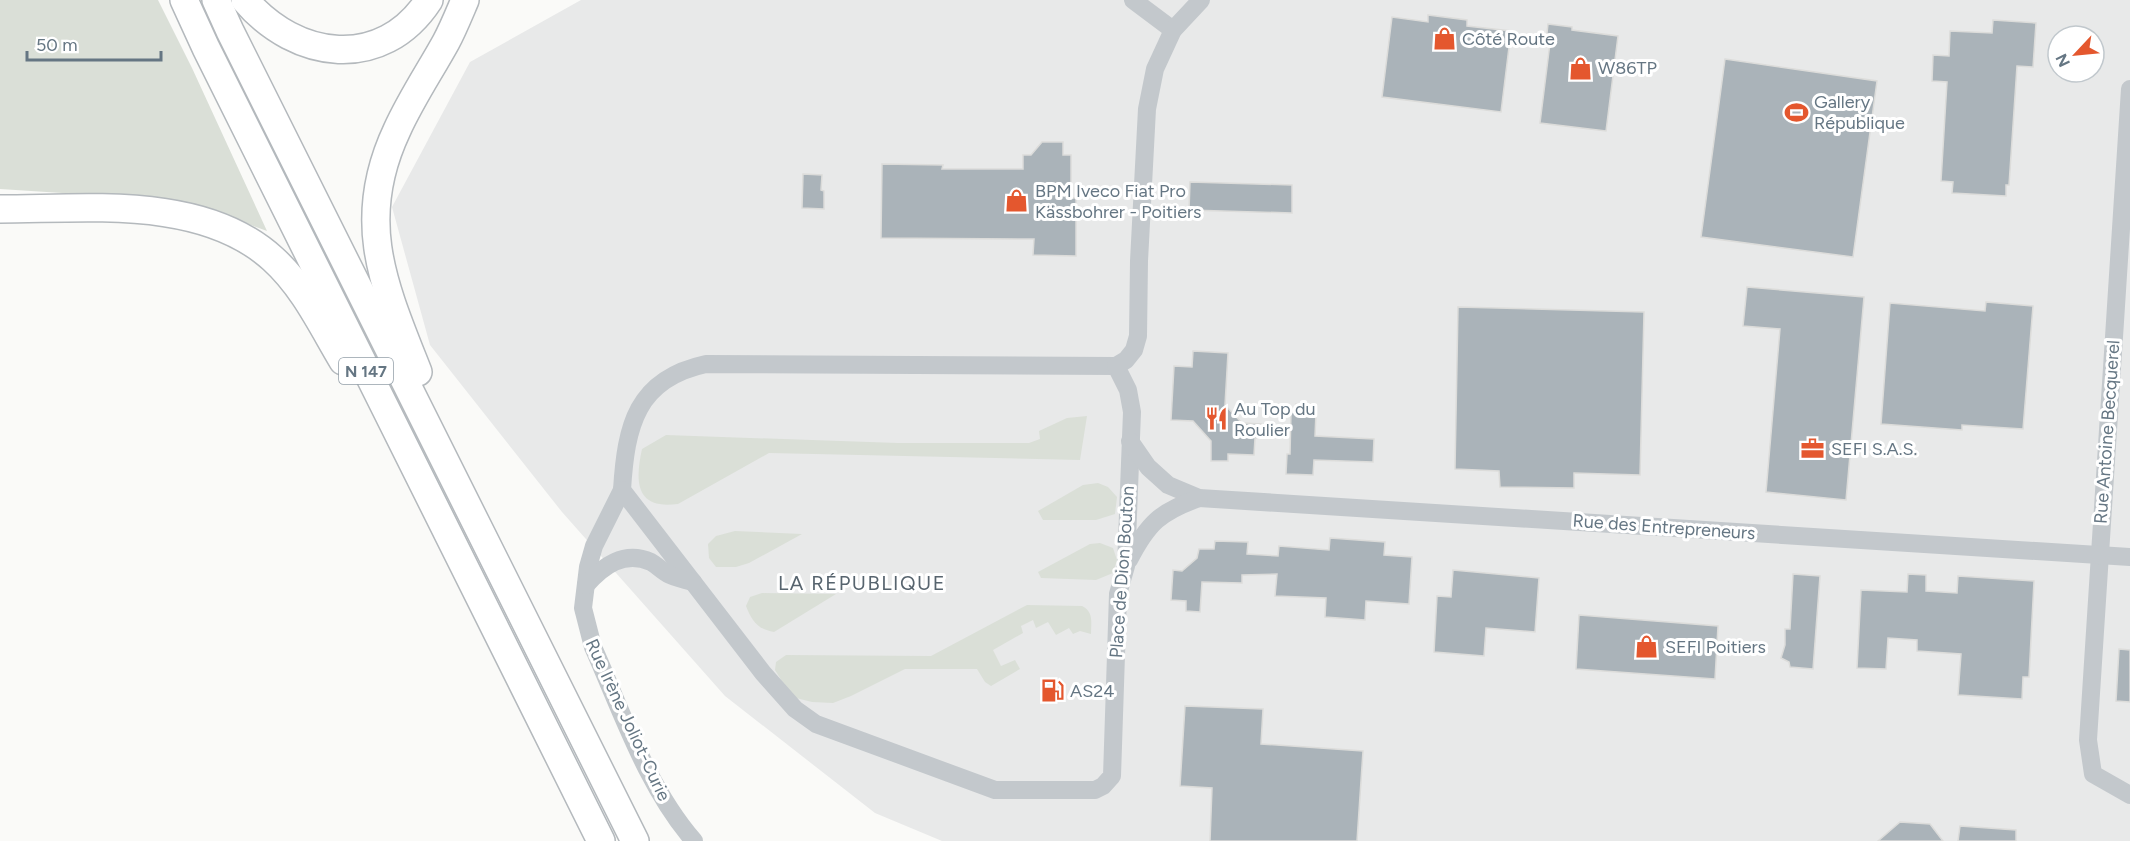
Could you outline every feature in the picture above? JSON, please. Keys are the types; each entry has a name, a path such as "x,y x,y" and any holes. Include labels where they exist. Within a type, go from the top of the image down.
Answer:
{"highway":[{"name":"N 147","path":"184,0 601,841"},
{"name":"N 147","path":"216,0 635,841"},
{"path":"245,0 272,27 287,36 326,49 345,50 366,46 401,30 415,18 429,0"},
{"path":"465,0 447,40 396,131 386,157 376,206 377,250 392,305 428,398 510,568 542,656"},
{"path":"0,209 134,209 174,214 217,225 240,235 274,260 304,296 346,366 500,668 550,741"},
{"path":"563,767 589,841"}],"street":[{"path":"1133,0 1173,30"},
{"path":"622,490 627,439 635,416 647,396 663,381 685,369 706,364 1116,366 1126,360 1134,350 1138,336 1139,261 1147,109 1155,69 1173,30 1201,0"},
{"name":"Rue Antoine Becquerel","path":"2130,89 2088,740 2093,774 2130,795"},
{"name":"Place de Dion Bouton","path":"622,490 764,673 795,709 816,724 995,790 1095,790 1103,786 1112,776 1118,594 1126,566 1132,412 1128,390 1116,366"},
{"path":"1130,441 1148,467 1168,485 1199,498"},
{"name":"Rue Irène Joliot-Curie","path":"622,490 594,546 588,567 583,608 593,646 660,793 678,822 694,841"},
{"path":"1126,566 1140,538 1154,520 1180,505 1199,498"},
{"name":"Rue des Entrepreneurs","path":"1199,498 2130,556"},
{"path":"586,585 610,563 634,557 654,564 669,575 693,582"}],"shaded area":[{"path":"0,0 158,0 267,231 155,199 0,189"},
{"path":"581,0 2130,0 2130,841 942,841 875,813 725,696 562,512 430,345 392,207 470,62"},
{"path":"1087,416 1080,460 769,453 678,504 664,505 646,498 639,482 642,449 666,435 898,443 1029,443 1040,439 1039,431 1067,418"},
{"path":"1098,483 1108,487 1117,497 1115,514 1096,520 1043,520 1038,511 1083,485"},
{"path":"735,531 802,534 749,563 736,567 716,567 709,558 708,544 716,536"},
{"path":"1100,543 1113,548 1117,560 1113,573 1096,580 1041,578 1038,572 1090,544"},
{"path":"762,593 836,594 774,632 756,624 746,606 750,597"},
{"path":"1027,605 1082,606 1090,614 1091,634 1080,631 1073,634 1069,628 1056,635 1048,622 1036,628 1033,620 1021,626 1023,633 993,650 1001,666 1015,660 1020,669 991,686 985,682 977,669 905,669 833,703 812,702 796,698 775,670 776,662 786,655 931,656"}],"building":[{"path":"1428,15 1467,20 1467,26 1511,31 1501,112 1382,97 1392,17 1428,22"},
{"path":"1993,20 2036,23 2033,67 2017,66 2009,185 2006,185 2006,196 1952,193 1953,182 1941,181 1947,82 1932,81 1933,55 1949,56 1950,31 1992,33"},
{"path":"1548,24 1572,27 1572,30 1618,36 1606,131 1540,123 1550,43 1546,42"},
{"path":"1725,59 1877,81 1853,257 1701,237"},
{"path":"1042,142 1063,142 1063,155 1071,155 1071,198 1076,198 1076,256 1033,255 1034,239 881,238 882,164 943,165 942,169 1023,169 1023,155 1031,155"},
{"path":"803,174 822,175 821,190 824,191 824,209 802,208"},
{"path":"1190,182 1292,185 1292,213 1189,210"},
{"path":"1747,287 1864,297 1846,500 1766,492 1780,329 1743,326"},
{"path":"1986,302 2033,306 2023,429 1962,425 1962,430 1881,424 1890,303 1985,311"},
{"path":"1458,307 1644,312 1640,475 1574,473 1574,488 1500,487 1499,471 1455,469"},
{"path":"1193,351 1228,353 1225,405 1242,423 1261,424 1260,438 1255,438 1254,455 1228,454 1228,461 1211,461 1211,441 1193,421 1171,420 1174,366 1192,367"},
{"path":"1296,404 1311,404 1311,413 1316,413 1315,436 1374,439 1373,462 1314,460 1313,475 1286,474 1287,454 1290,454 1291,412 1296,412"},
{"path":"1330,538 1385,542 1384,555 1412,557 1409,604 1366,601 1365,620 1325,617 1326,598 1275,596 1277,574 1242,575 1242,583 1202,582 1200,612 1186,611 1186,601 1171,600 1173,570 1182,571 1197,558 1199,549 1214,549 1215,541 1248,542 1247,554 1278,556 1279,546 1329,550"},
{"path":"1453,570 1539,578 1535,632 1486,628 1484,656 1434,652 1437,596 1451,597"},
{"path":"1793,574 1820,576 1813,669 1790,667 1789,662 1781,658 1785,645 1785,629 1790,629"},
{"path":"1908,574 1926,575 1926,591 1957,593 1958,576 2034,581 2029,677 2023,677 2022,699 1958,695 1961,654 1917,651 1917,640 1888,638 1886,669 1857,668 1861,590 1907,592"},
{"path":"1579,615 1718,626 1715,679 1576,669"},
{"path":"2119,649 2130,650 2130,702 2116,701"},
{"path":"1185,706 1263,709 1261,744 1363,751 1357,841 1210,841 1212,788 1180,786"},
{"path":"1900,822 1930,824 1943,841 1878,841"},
{"path":"1960,826 2016,830 2016,841 1958,841"}],"place":[{"name":"Côté Route","path":"1444,39"},
{"name":"W86TP","path":"1580,68"},
{"name":"Gallery République","path":"1796,112"},
{"name":"BPM Iveco Fiat Pro Kässbohrer - Poitiers","path":"1017,201"},
{"name":"Au Top du Roulier","path":"1216,419"},
{"name":"SEFI S.A.S.","path":"1813,449"},
{"name":"SEFI Poitiers","path":"1647,647"},
{"name":"AS24","path":"1052,691"}],"district":[{"name":"LA RÉPUBLIQUE","path":"862,583"}]}
